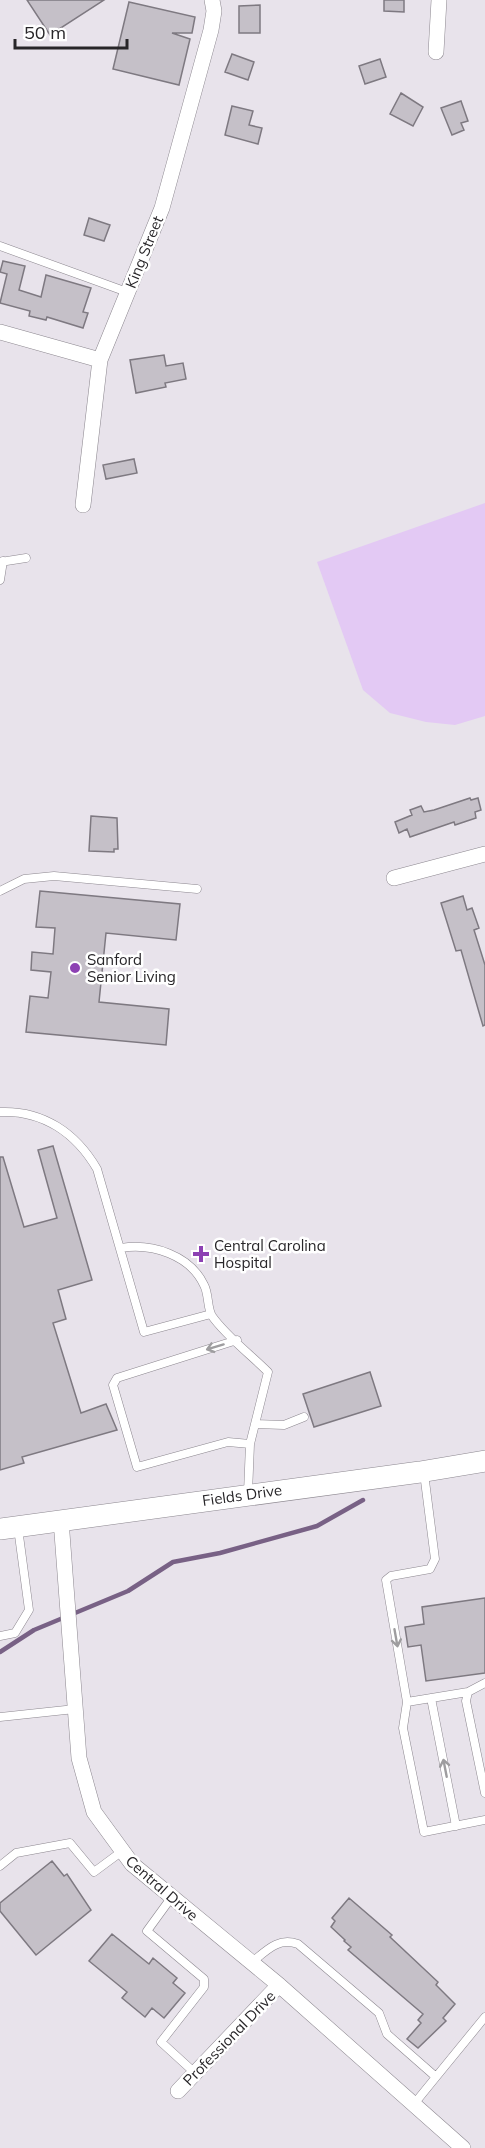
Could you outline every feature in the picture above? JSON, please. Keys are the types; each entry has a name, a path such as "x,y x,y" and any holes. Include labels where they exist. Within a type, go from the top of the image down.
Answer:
{"street":[{"name":"King Street","path":"83,505 100,360 162,208 211,30 214,11 212,0"},
{"path":"436,52 439,0"},
{"path":"0,332 100,360"},
{"path":"394,878 485,855"},
{"name":"Fields Drive","path":"9,1528 424,1472 485,1461"},
{"name":"Central Drive","path":"61,1520 79,1758 88,1794 103,1827 121,1851 171,1898 279,1985 463,2148"},
{"name":"Professional Drive","path":"178,2091 279,1985"}],"lane":[{"path":"0,246 127,292"},
{"path":"0,580 2,562 26,558"},
{"path":"0,891 24,879 54,876 197,889"},
{"path":"0,1112 20,1113 42,1118 62,1129 80,1144 97,1169 144,1332 211,1314"},
{"path":"121,1248 158,1250 186,1262 205,1286 211,1314 268,1372 250,1444 248,1494"},
{"path":"237,1340 117,1378 113,1385 137,1467 228,1442 250,1444"},
{"path":"255,1424 284,1425 304,1417"},
{"path":"424,1472 435,1559 430,1569 391,1576 386,1580 407,1702 403,1728 424,1832 485,1820"},
{"path":"0,1636 15,1633 29,1610 9,1528"},
{"path":"407,1702 468,1692 485,1683"},
{"path":"468,1692 466,1701 485,1793"},
{"path":"431,1698 456,1826"},
{"path":"0,1717 75,1709"},
{"path":"0,1866 16,1853 70,1843 94,1872 121,1851"},
{"path":"171,1898 147,1931 204,1979 204,1987 161,2043 195,2073"},
{"path":"251,1963 275,1944 286,1940 298,1944 379,2013 387,2034 436,2077"},
{"path":"414,2104 485,2017"}],"shaded area":[{"path":"485,503 485,716 455,725 426,722 390,713 363,690 317,562"}],"building":[{"path":"27,0 104,0 50,35"},
{"path":"384,0 404,0 404,12 384,11"},
{"path":"129,2 195,17 192,33 172,33 190,39 179,85 113,69"},
{"path":"260,5 260,33 239,33 239,6"},
{"path":"232,54 254,62 248,80 225,72"},
{"path":"380,59 386,77 365,84 359,66"},
{"path":"401,93 423,107 413,126 390,114"},
{"path":"461,101 468,121 461,123 464,130 452,135 441,108"},
{"path":"232,106 253,111 249,125 262,128 258,144 225,135"},
{"path":"89,218 110,225 104,241 84,235"},
{"path":"3,261 25,266 19,290 41,297 46,275 91,288 83,312 88,313 83,328 47,317 46,320 29,316 30,311 0,303 7,274 0,272"},
{"path":"164,355 166,366 183,363 186,379 165,383 166,387 136,393 130,360"},
{"path":"134,459 137,473 106,479 103,465"},
{"path":"470,798 471,800 478,798 481,810 475,812 476,818 455,825 454,822 410,837 407,829 399,833 395,822 412,815 410,810 421,806 424,812 434,810"},
{"path":"91,816 117,818 118,849 114,849 114,852 89,851"},
{"name":"Sanford Senior Living","path":"40,891 180,904 176,940 106,933 99,1002 169,1009 166,1045 26,1032 30,996 48,998 51,972 31,970 32,952 53,954 55,928 36,927"},
{"path":"463,896 467,910 472,908 479,928 474,930 485,965 485,1025 483,1026 461,950 456,951 441,903"},
{"path":"53,1146 92,1280 58,1290 66,1319 53,1323 81,1413 106,1404 117,1430 22,1457 24,1463 0,1470 0,1157 3,1157 24,1227 57,1218 38,1150"},
{"path":"370,1372 381,1406 314,1427 303,1394"},
{"path":"485,1598 485,1673 426,1681 421,1645 408,1647 405,1627 424,1624 422,1607"},
{"path":"52,1861 64,1876 67,1874 91,1910 36,1955 0,1911 0,1903"},
{"path":"349,1898 392,1935 390,1937 438,1982 436,1985 455,2004 443,2018 446,2021 418,2048 407,2039 421,2023 418,2020 423,2014 348,1950 351,1947 331,1927 335,1921 332,1918"},
{"path":"112,1934 149,1964 153,1958 177,1978 173,1983 185,1993 164,2018 152,2008 145,2017 122,1998 127,1992 89,1961"}],"waterway":[{"path":"0,1652 34,1630 128,1591 173,1562 220,1553 317,1526 363,1500"}],"place":[{"name":"Sanford Senior Living","path":"75,968"},
{"name":"Central Carolina Hospital","path":"201,1254"}]}
